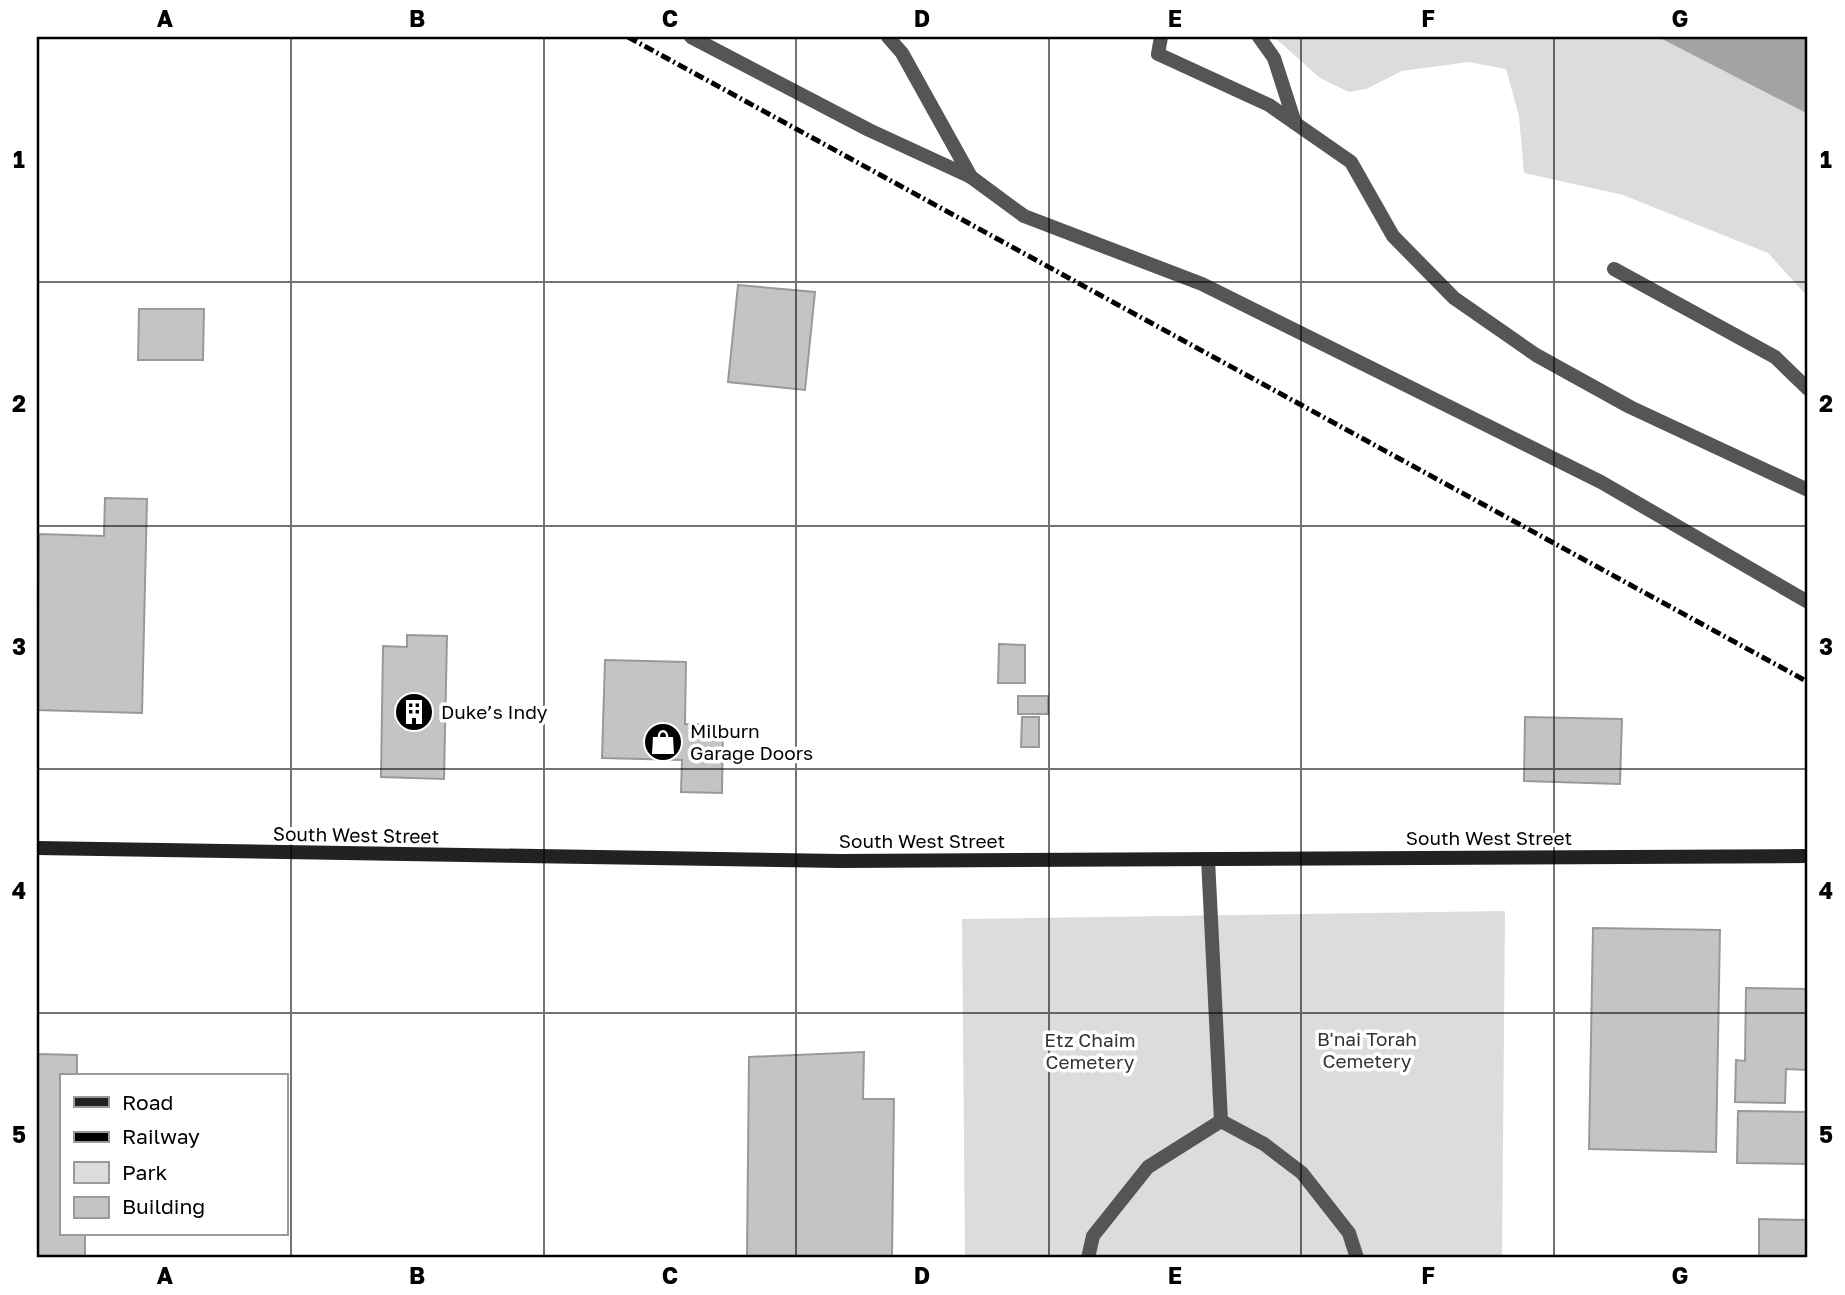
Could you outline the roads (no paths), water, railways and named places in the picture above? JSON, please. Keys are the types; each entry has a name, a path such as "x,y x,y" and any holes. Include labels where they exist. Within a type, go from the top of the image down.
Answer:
{"main road":[{"name":"South West Street","path":"37,848 208,853 840,861 1808,856"}],"lane":[{"path":"691,37 869,130 971,177 1024,216 1202,284 1601,482 1808,602"},
{"path":"888,37 902,53 971,177"},
{"path":"1161,37 1158,54 1269,105 1352,162 1393,236 1454,298 1536,355 1630,407 1808,490"},
{"path":"1259,37 1274,58 1296,123"},
{"path":"1614,269 1775,357 1808,389"},
{"path":"1208,859 1221,1121"},
{"path":"1088,1258 1093,1236 1147,1167 1221,1121"},
{"path":"1221,1121 1264,1144 1302,1173 1349,1233 1357,1258"}],"railway":[{"path":"628,37 1808,682"}],"place":[{"name":"Duke’s Indy","path":"414,712"},
{"name":"Milburn Garage Doors","path":"663,742"}],"park label":[{"name":"B'nai Torah Cemetery","path":"1367,1050"},
{"name":"Etz Chaim Cemetery","path":"1090,1051"}]}
